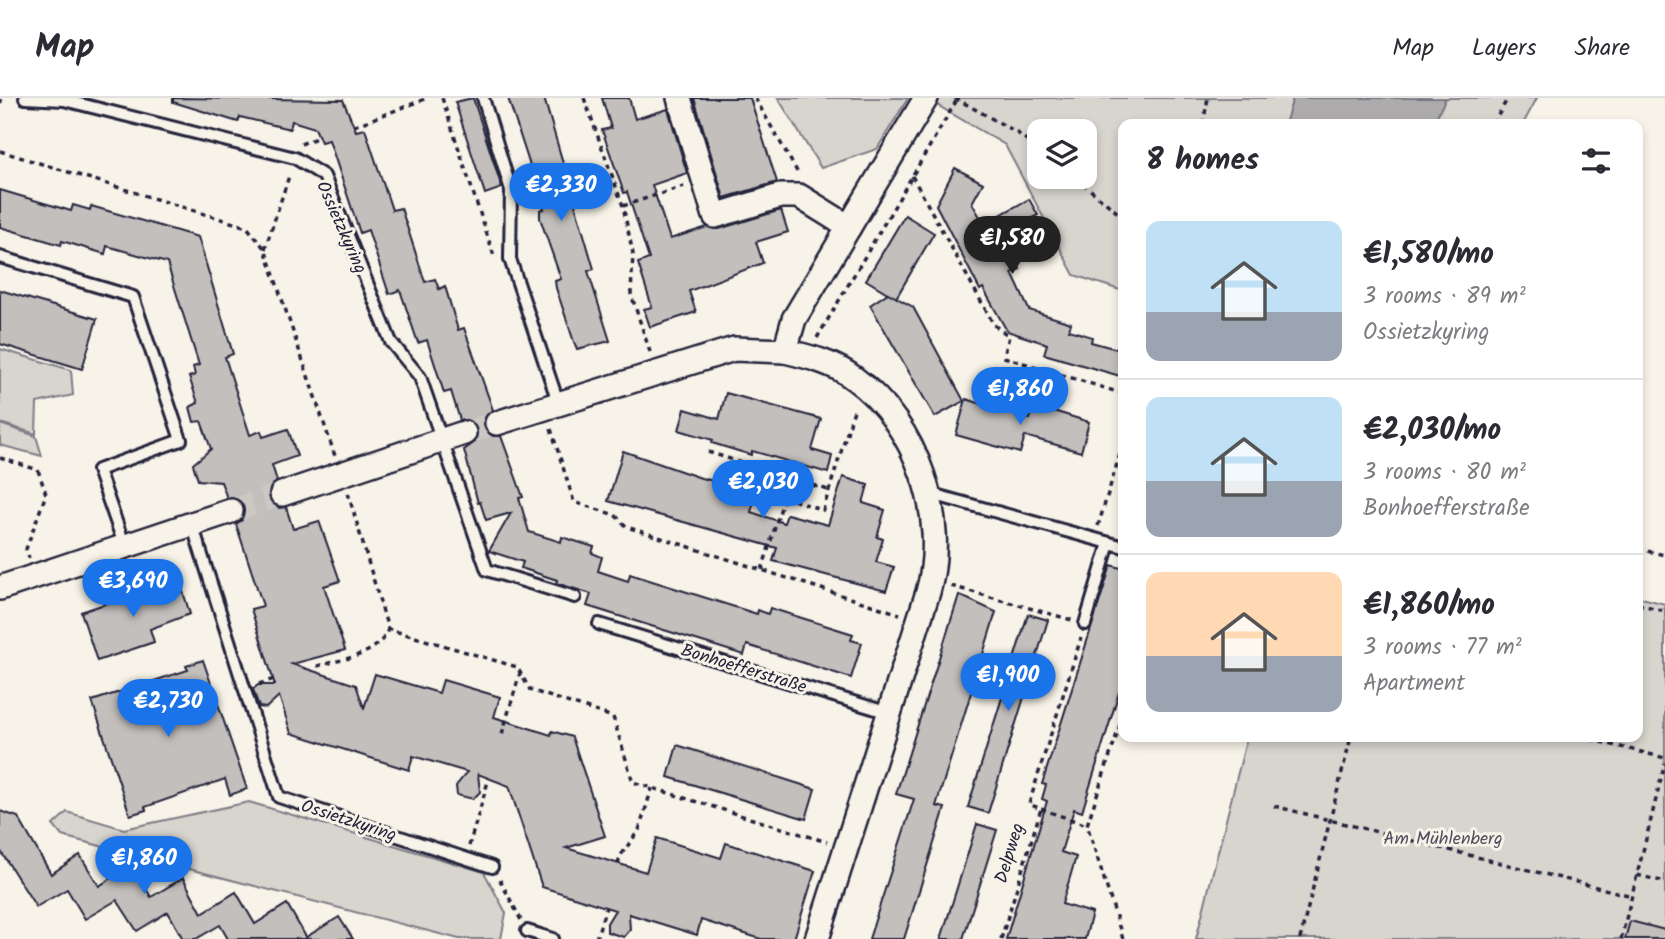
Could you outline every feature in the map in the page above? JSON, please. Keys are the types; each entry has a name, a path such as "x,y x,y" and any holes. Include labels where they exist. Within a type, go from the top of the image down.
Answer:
{"street":[{"path":"679,98 715,216 780,196 799,196 849,227"},
{"path":"796,354 794,319 926,98"},
{"path":"497,423 734,349 796,354 822,360 854,378 878,398 901,430 928,493 936,539 932,581 817,939"},
{"path":"282,494 464,433"},
{"path":"0,589 231,511"}],"lane":[{"name":"Ossietzkyring","path":"25,98 64,100 295,158 324,176 391,342 420,377 487,570 575,597"},
{"path":"483,98 511,190 510,259 552,407"},
{"path":"0,257 133,298 181,440 97,470 125,547"},
{"path":"928,493 1118,546"},
{"name":"Ossietzkyring","path":"192,524 279,797 492,867"},
{"path":"1086,624 1109,543"},
{"name":"Bonhoefferstraße","path":"599,624 889,713"},
{"path":"527,931 553,939"}],"path":[{"path":"0,104 2,98"},
{"path":"354,126 428,98"},
{"path":"442,98 497,267"},
{"path":"584,98 623,206 633,254 631,294 657,374"},
{"path":"755,98 800,177 799,196"},
{"path":"796,354 912,176 957,98 1027,140"},
{"path":"1204,119 1209,98"},
{"path":"1496,119 1508,98"},
{"path":"265,249 299,144 319,137"},
{"path":"0,151 247,227 265,249 342,474 388,629 383,642 374,649 317,666"},
{"path":"912,176 994,325 1009,336 1004,357 1118,392"},
{"path":"623,206 704,178"},
{"path":"1089,189 1118,213"},
{"path":"784,497 822,509 854,408 870,391"},
{"path":"552,407 573,502 615,514 627,527 919,621"},
{"path":"708,452 828,490"},
{"path":"0,458 38,470 46,494 26,549 36,576"},
{"path":"1095,539 1118,461"},
{"path":"762,570 790,478"},
{"path":"1643,550 1665,555"},
{"path":"932,581 1086,624"},
{"path":"1643,605 1665,611"},
{"name":"Delpweg","path":"1001,939 1041,808 1029,804 1086,624"},
{"path":"388,629 517,667 530,690 613,718 633,782 846,849"},
{"path":"502,734 520,671"},
{"path":"1118,731 1087,825 1123,939"},
{"path":"1300,939 1349,742"},
{"path":"1598,742 1665,761 1621,939"},
{"path":"466,858 489,778"},
{"path":"618,864 621,855 639,830 652,788"},
{"path":"1274,806 1632,896"},
{"path":"1041,808 1087,825"},
{"path":"492,867 527,931"},
{"path":"1637,874 1665,882"},
{"path":"596,939 606,907"}],"green space":[{"path":"778,98 908,98 877,149 821,168"},
{"path":"934,98 1537,98 1526,119 1118,119 1118,289 1074,275 1028,189 1097,189 1097,119 1027,119 1027,186 1005,145 932,102"},
{"path":"0,349 71,370 73,395 37,403 36,434 0,423"},
{"path":"0,424 36,436 42,456 0,445"},
{"name":"Am Mühlenberg","path":"1643,598 1665,604 1665,939 1196,939 1246,742 1643,742"},
{"path":"249,802 484,872 506,913 501,939 459,939 62,836 53,825 67,812 124,829"}],"shaded area":[{"path":"1293,98 1446,98 1436,119 1287,119"}],"building":[{"path":"173,98 343,100 356,131 365,129 392,210 401,208 425,282 435,279 439,289 445,286 458,330 464,328 493,410 484,419 484,428 493,436 501,436 523,497 519,498 529,532 561,542 562,537 594,547 592,553 602,557 598,571 628,581 630,574 757,614 758,610 768,614 770,608 853,634 851,640 862,643 851,678 747,645 744,655 587,606 591,594 556,583 557,580 521,568 523,562 489,551 511,513 486,520 480,502 478,503 464,450 475,442 477,428 467,420 460,420 451,391 444,393 427,340 418,343 400,290 389,294 368,230 360,233 329,140 321,142 315,128 292,121 290,129 240,117 238,122 173,102"},
{"path":"473,98 502,188 485,194 455,102"},
{"path":"508,98 544,98 594,269 588,271 610,341 577,349 574,342 556,288 555,281 561,279 540,218 540,210 544,209"},
{"path":"602,98 629,98 635,119 668,109 687,173 652,185 670,239 707,227 719,229 781,210 788,232 756,242 763,263 689,291 696,312 650,327 644,309 652,307 638,263 649,259 627,192 624,193 602,130 611,128"},
{"path":"694,98 750,98 777,182 724,198"},
{"path":"955,168 983,183 972,203 984,224 1029,199 1038,215 1002,234 1020,269 1012,273 1029,310 1071,323 1069,330 1092,337 1091,342 1118,349 1118,375 1044,354 1047,344 1007,331 983,288 980,290 936,205"},
{"path":"0,190 71,211 73,205 90,210 91,206 198,237 233,354 225,357 250,435 261,431 263,437 288,429 297,456 272,465 277,481 269,491 269,499 279,508 286,507 293,529 319,521 340,581 324,586 345,650 292,664 356,685 364,708 375,674 439,693 443,680 500,697 494,717 551,735 552,731 572,737 605,836 566,848 646,872 657,838 721,858 726,843 815,871 794,939 761,939 701,920 697,935 629,914 630,930 624,937 607,932 607,923 615,910 542,887 509,786 478,774 480,792 473,799 457,795 456,786 467,772 413,756 409,770 291,733 279,696 266,708 259,707 253,689 258,685 275,685 251,609 263,606 236,524 242,520 244,507 240,500 227,498 221,482 198,480 193,464 211,449 201,421 194,422 190,407 198,403 189,377 195,375 193,367 199,365 167,263 107,246 105,254 62,241 61,245 0,227"},
{"path":"905,215 934,233 896,298 866,280"},
{"path":"0,290 97,319 82,369 0,344"},
{"path":"888,293 913,307 964,401 935,417 870,305"},
{"path":"726,393 821,419 812,450 832,456 828,473 752,451 751,455 679,430 685,409 719,419"},
{"path":"966,399 1030,419 1034,405 1089,422 1081,452 1025,436 1020,453 956,435"},
{"path":"623,451 701,478 757,491 751,512 784,523 787,514 828,525 843,477 868,485 863,503 885,510 877,537 883,539 876,562 894,567 886,591 773,561 777,548 608,501"},
{"path":"1111,565 1118,567 1118,695 1082,812 1074,809 1061,852 1076,857 1062,904 1092,913 1085,939 1006,939 1047,801 1042,799 1046,785 1042,784"},
{"path":"179,579 190,614 150,629 154,642 97,661 81,612"},
{"path":"959,595 996,612 936,806 945,808 904,939 869,939 914,799 896,794"},
{"path":"1028,614 1048,620 988,813 968,807"},
{"path":"203,660 247,789 230,795 225,779 145,807 146,810 130,815 92,701 188,670 186,666"},
{"path":"677,745 815,789 806,819 668,777"},
{"path":"0,811 18,817 51,874 80,855 99,886 132,865 151,897 183,878 202,913 236,892 255,924 287,904 306,937 339,917 353,939 228,939 220,925 196,939 183,939 168,912 137,931 117,900 85,919 67,889 36,907 0,850"},
{"path":"977,824 997,830 963,939 941,939"},
{"path":"1630,921 1665,930 1665,939 1625,939"}],"tunnel":[{"path":"464,433 497,423"},
{"path":"231,511 282,494"}]}
